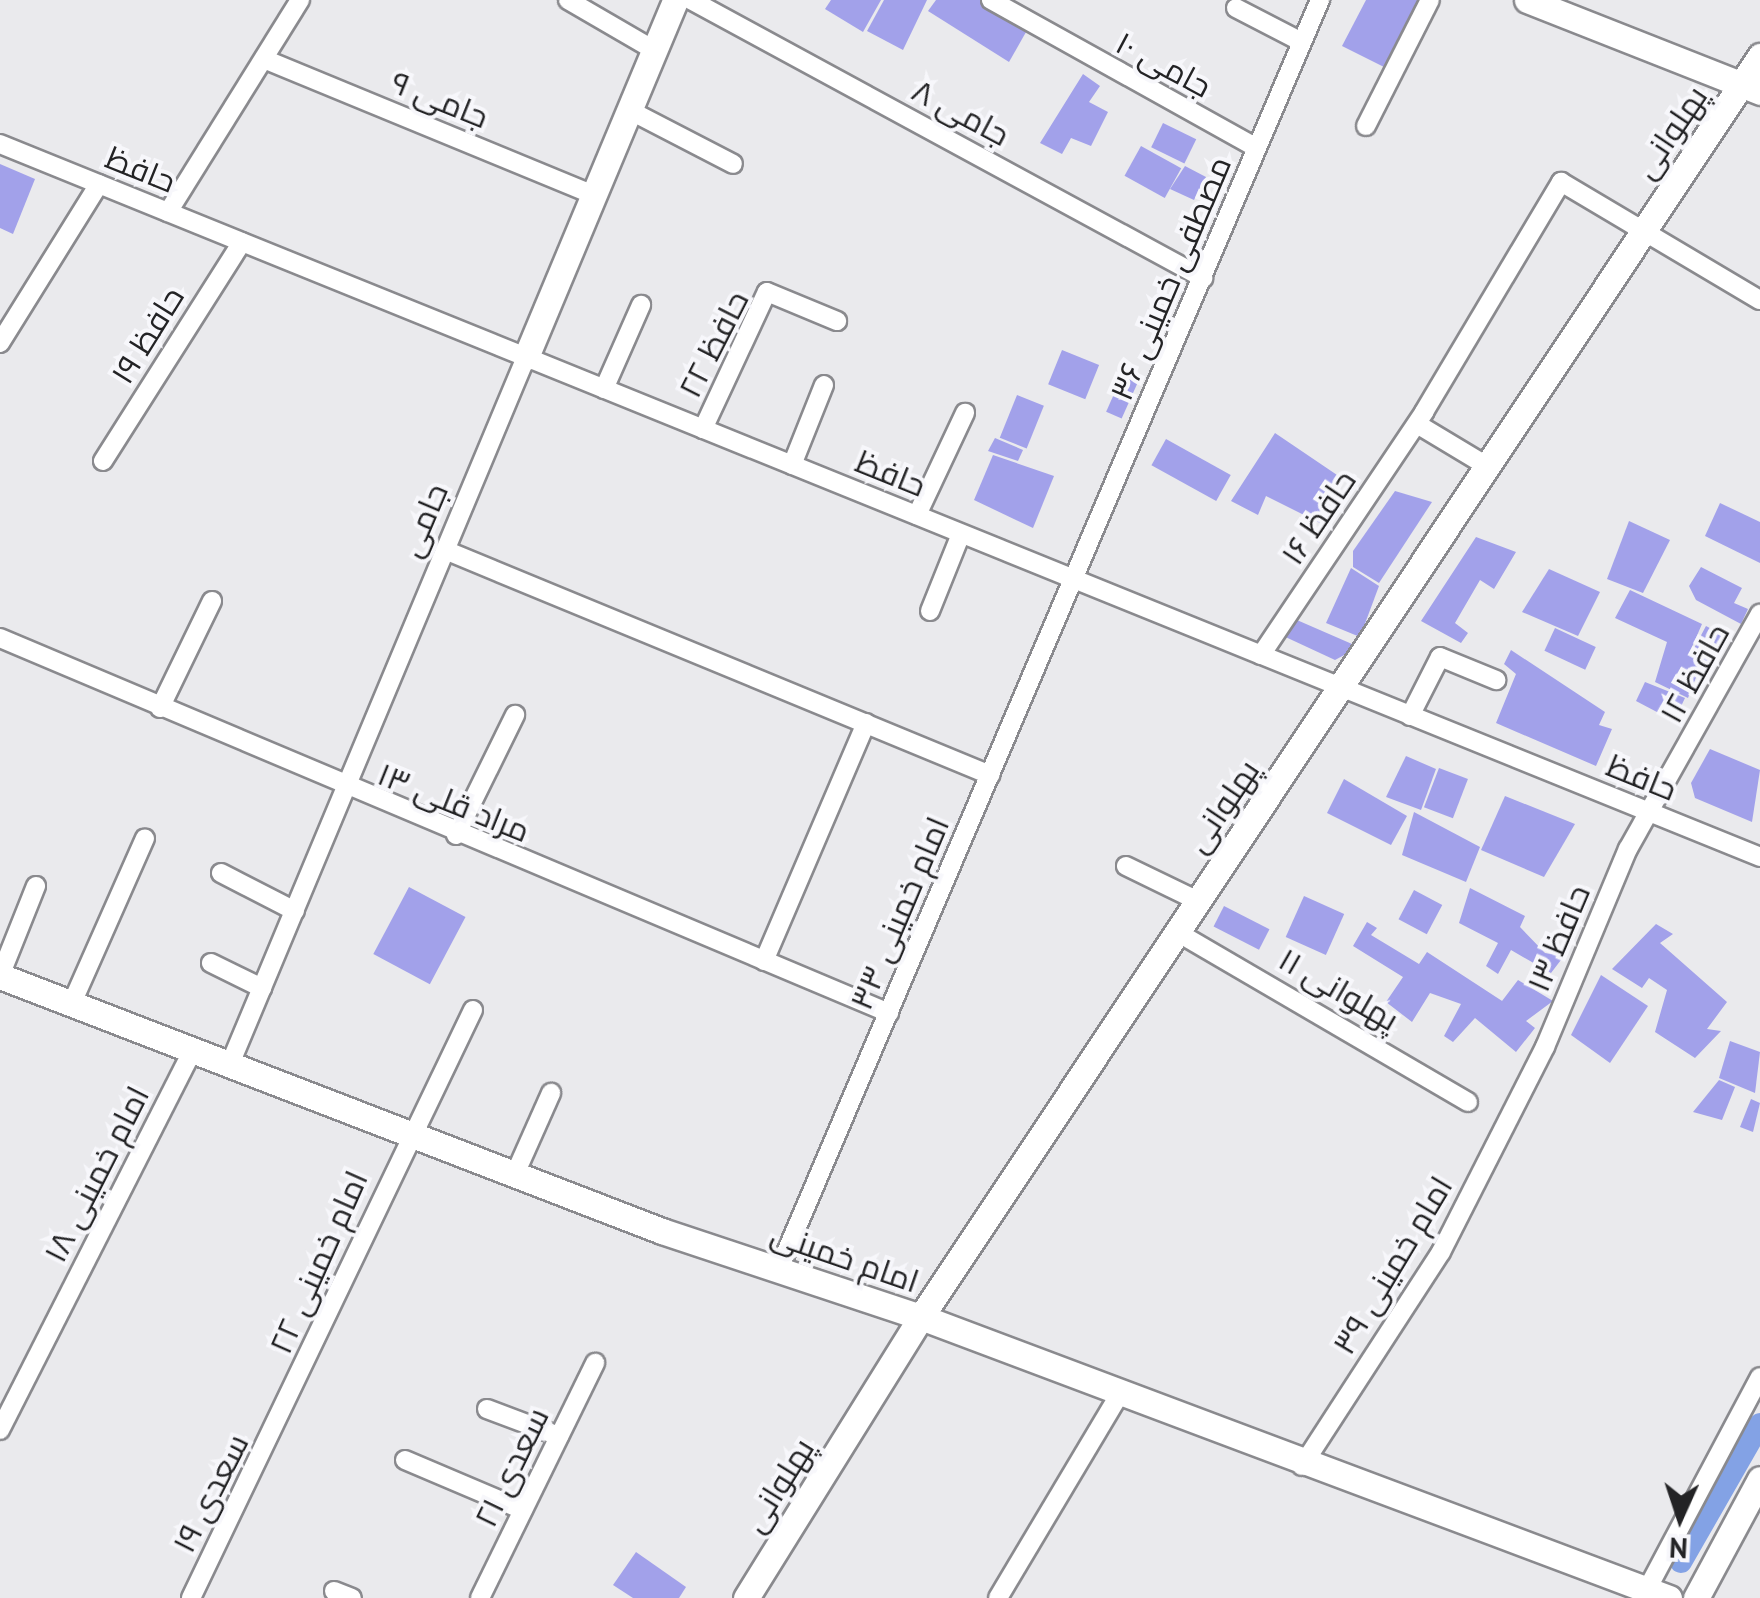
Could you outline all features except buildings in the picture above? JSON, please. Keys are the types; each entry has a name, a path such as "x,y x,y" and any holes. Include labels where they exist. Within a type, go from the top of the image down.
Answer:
{"street":[{"path":"168,212 300,0"},
{"path":"568,0 654,50"},
{"name":"جامی","path":"230,1064 675,0"},
{"name":"جامی ۸","path":"691,0 1203,278"},
{"name":"جامی ۱۰","path":"992,0 1258,148"},
{"name":"مصطفی خمینی ۳۶","path":"1074,579 1320,0"},
{"path":"1366,126 1430,0"},
{"path":"1527,0 1751,88"},
{"path":"1236,8 1302,42"},
{"name":"پهلوانی","path":"746,1598 921,1317 1487,466 1645,229 1751,88 1760,56"},
{"name":"جامی ۹","path":"264,59 594,195"},
{"path":"629,110 733,164"},
{"name":"حافظ","path":"0,144 1760,857"},
{"name":"حافظ ۱۶","path":"1262,655 1420,418 1561,182 1645,229"},
{"path":"0,342 100,184"},
{"path":"1645,229 1760,300"},
{"name":"حافظ ۱۹","path":"104,461 242,242"},
{"name":"حافظ ۲۲","path":"704,429 766,292 837,321"},
{"path":"604,388 640,305"},
{"path":"792,465 824,386"},
{"path":"917,515 965,413"},
{"path":"1420,418 1487,466"},
{"path":"930,611 962,534"},
{"path":"446,550 990,775"},
{"name":"امام خمینی ۳۳","path":"780,1269 1074,579"},
{"path":"160,708 212,601"},
{"name":"حافظ ۱۲","path":"1650,813 1759,619"},
{"name":"مراد قلی ۱۳","path":"0,638 345,790 889,1013"},
{"path":"1410,716 1440,657 1496,680"},
{"path":"456,835 515,716"},
{"path":"764,961 866,724"},
{"name":"حافظ ۱۳","path":"1524,1089 1650,813"},
{"path":"72,1004 145,838"},
{"path":"1126,866 1198,901"},
{"path":"221,873 294,911"},
{"path":"0,976 36,886"},
{"name":"پهلوانی ۱۱","path":"1177,932 1468,1102"},
{"path":"211,963 262,988"},
{"name":"امام خمینی","path":"0,976 515,1174 921,1317 1302,1466 1652,1596"},
{"name":"امام خمینی ۲۲","path":"283,1416 409,1133 472,1010"},
{"name":"امام خمینی ۱۸","path":"0,1430 192,1050"},
{"name":"امام خمینی ۳۹","path":"1302,1466 1442,1252 1524,1089"},
{"path":"515,1174 551,1093"},
{"name":"سعدی ۲۱","path":"480,1598 595,1363"},
{"path":"1652,1596 1760,1377"},
{"path":"998,1598 1119,1395"},
{"path":"487,1409 560,1436"},
{"name":"سعدی ۱۹","path":"192,1598 283,1416"},
{"path":"405,1460 523,1510"},
{"path":"1696,1598 1760,1479"},
{"path":"334,1591 352,1598"}],"waterway":[{"path":"1681,1562 1760,1424"}]}
